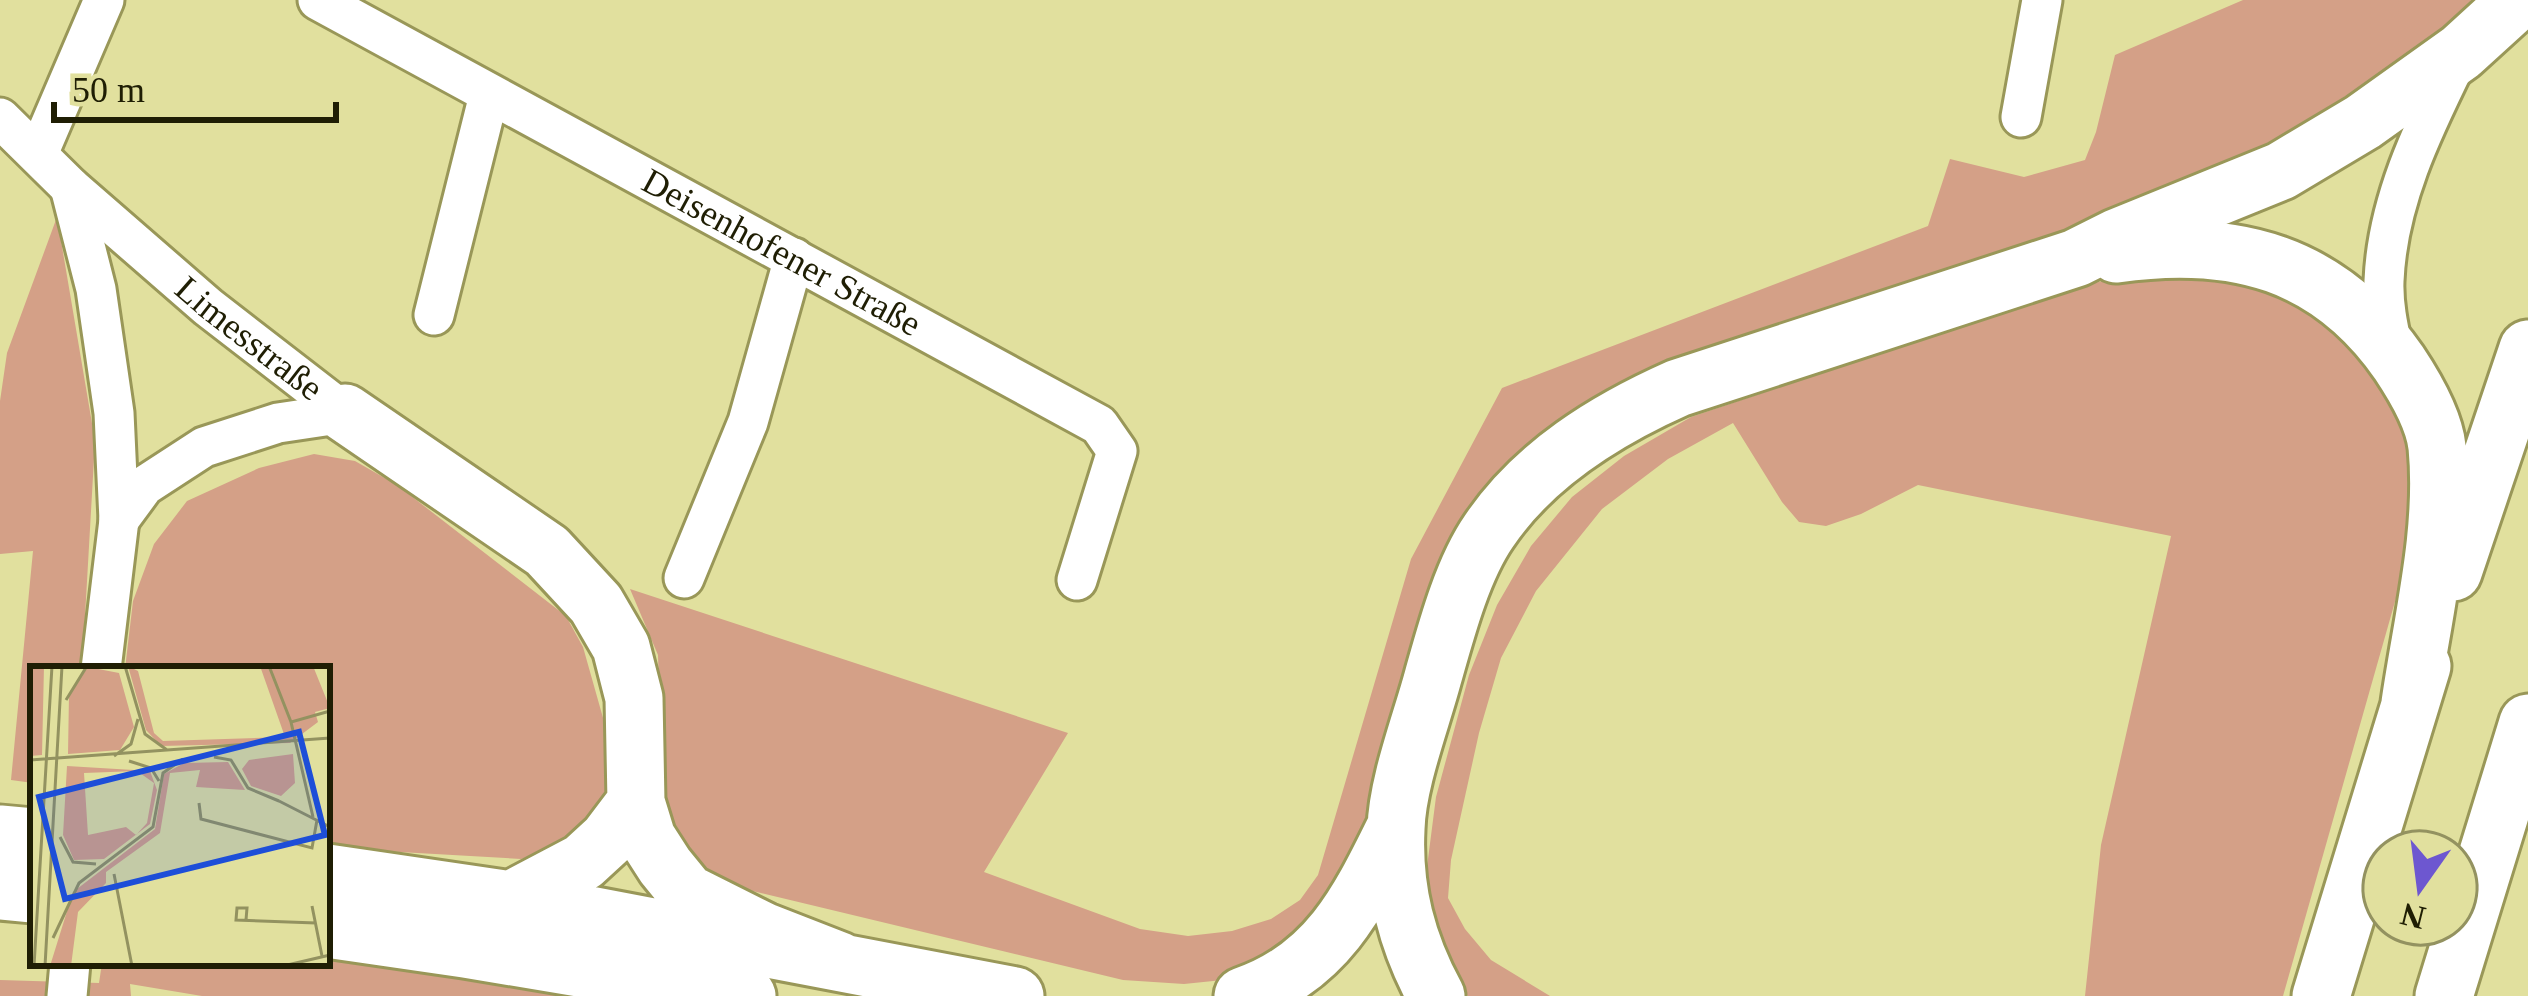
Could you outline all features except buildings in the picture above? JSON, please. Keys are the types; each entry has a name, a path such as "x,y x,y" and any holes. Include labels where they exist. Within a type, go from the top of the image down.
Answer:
{"highway":[{"path":"1243,996 1311,959 1361,897 1395,826 1441,650 1474,557 1506,509 1550,464 1589,434 1678,388 2076,259 2281,170 2362,122 2461,52 2518,0"},
{"path":"2076,259 2153,248 2273,263 2340,297 2395,357 2412,382 2437,442 2439,514 2410,704"},
{"path":"2321,996 2410,704 2528,349"},
{"path":"2393,828 2454,628 2528,412"},
{"path":"345,413 547,551 596,604 621,646 634,698 636,802 647,838 688,893 763,931 840,961"},
{"path":"2444,996 2528,723"},
{"path":"2493,838 2528,781"},
{"path":"511,900 583,862 636,802"},
{"path":"1395,826 1400,906 1408,938 1436,996"},
{"path":"0,834 30,837"},
{"path":"330,873 511,900 1015,996"},
{"path":"0,891 30,894"},
{"path":"330,929 747,996"},
{"path":"2342,996 2360,937"}],"street":[{"path":"38,154 104,0"},
{"name":"Deisenhofener Straße","path":"318,0 1099,424 1117,451 1077,580"},
{"path":"2021,117 2042,0"},
{"path":"2395,357 2384,284 2398,196 2461,52"},
{"path":"434,315 489,94"},
{"name":"Limesstraße","path":"0,118 70,187 208,307 345,413"},
{"name":"Limesstraße","path":"70,187 96,289 114,413 119,520 101,666"},
{"path":"684,578 748,422 794,258"},
{"name":"Limesstraße","path":"119,520 144,486 204,447 278,423 345,413"},
{"path":"67,996 70,966"}],"shaded area":[{"path":"2243,0 2490,0 2439,48 2226,176 1544,437 1356,873 1252,977 1184,984 1123,980 715,882 667,827 658,655 630,589 1068,733 984,872 1140,929 1188,936 1232,931 1271,919 1300,900 1318,875 1411,559 1502,388 1928,226 1950,159 2024,177 2085,160 2115,55"},
{"path":"57,217 95,441 82,666 30,666 30,783 11,780 33,551 0,554 0,401 7,353"},
{"path":"2217,271 2319,312 2389,379 2418,472 2398,591 2283,996 2085,996 2101,845 2171,536 1918,485 1826,526 1799,522 1733,423 1668,459 1602,509 1536,591 1501,658 1479,733 1451,860 1448,898 1465,929 1491,960 1550,996 1468,996 1456,984 1424,890 1436,797 1469,675 1497,605 1531,546 1572,497 1624,456 1691,417 2081,286 2129,275"},
{"path":"314,454 355,461 397,485 566,616 583,647 607,732 608,789 599,817 546,854 521,859 330,843 330,666 125,666 133,601 154,544 187,501 259,468"},
{"path":"330,956 578,996 202,996 130,984 131,996 0,996 0,980 99,983 102,966 330,966"}]}
